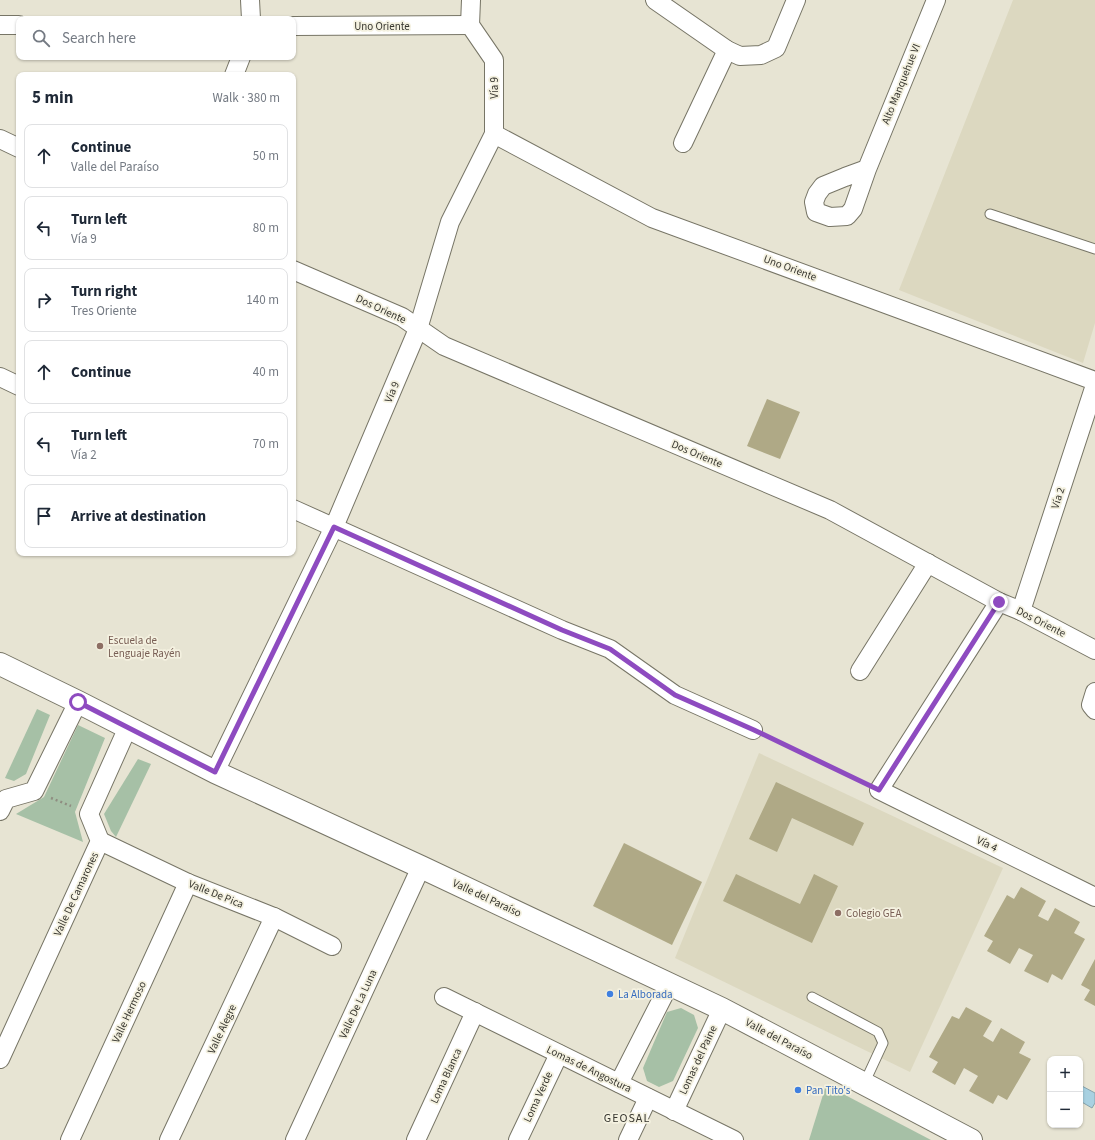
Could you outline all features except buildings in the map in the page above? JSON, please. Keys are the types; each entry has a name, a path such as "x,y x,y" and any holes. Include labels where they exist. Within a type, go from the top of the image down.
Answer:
{"street":[{"path":"250,0 251,16"},
{"path":"470,25 471,0"},
{"path":"654,0 727,50 740,56 761,55 776,48 796,0"},
{"name":"Alto Manquehue VI","path":"867,169 936,0"},
{"path":"0,25 16,25"},
{"name":"Uno Oriente","path":"296,26 470,25"},
{"name":"Vía 9","path":"215,772 334,527 418,329 450,222 494,134 494,60 470,25"},
{"path":"683,143 727,50"},
{"path":"235,72 240,60"},
{"name":"Uno Oriente","path":"494,134 652,218 1095,381"},
{"path":"0,139 16,147"},
{"name":"Dos Oriente","path":"296,271 402,317 444,346 830,510 999,602 1021,611 1095,650"},
{"path":"0,377 16,385"},
{"name":"Vía 2","path":"1021,611 1095,385"},
{"path":"296,510 562,630 610,649 675,695 754,730"},
{"path":"860,671 928,563"},
{"path":"879,790 999,602"},
{"name":"Valle del Paraíso","path":"0,664 215,772 722,1009 971,1140"},
{"path":"1095,692 1091,705 1095,710"},
{"path":"2,802 34,791 78,702"},
{"path":"89,814 128,727"},
{"name":"Vía 4","path":"879,790 1095,897"},
{"name":"Valle De Camarones","path":"0,1059 100,841 89,814"},
{"name":"Valle De Pica","path":"100,841 188,883 274,917 332,946"},
{"name":"Valle De La Luna","path":"295,1140 421,867"},
{"name":"Valle Hermoso","path":"70,1140 188,883"},
{"name":"Valle Alegre","path":"169,1140 274,917"},
{"path":"619,1083 669,984"},
{"name":"Lomas de Angostura","path":"444,997 733,1140"},
{"name":"Lomas del Paine","path":"674,1111 722,1009"},
{"name":"Loma Blanca","path":"416,1140 475,1012"},
{"name":"Loma Verde","path":"518,1140 559,1054"},
{"path":"628,1140 648,1098"}],"lane":[{"path":"990,214 1095,249"},
{"path":"812,997 878,1032 882,1043 864,1084"}],"path":[{"path":"754,730 879,790"},
{"path":"34,791 89,814"}],"shaded area":[{"path":"1013,0 1095,0 1095,323 1083,363 899,290"},
{"name":"Colegio GEA","path":"759,753 1003,868 910,1072 675,958"}],"green space":[{"path":"37,709 50,715 26,774 14,781 5,778"},
{"path":"78,725 105,738 75,812 83,842 16,814 44,797"},
{"path":"138,759 151,764 116,837 111,831 104,814"},
{"path":"681,1008 694,1015 698,1028 673,1081 659,1087 647,1081 643,1068 667,1012"},
{"path":"826,1085 931,1140 809,1140"}],"water":[{"path":"1083,1087 1095,1093 1095,1103 1092,1108 1083,1103"}],"place":[{"name":"Escuela de Lenguaje Rayén","path":"100,646"},
{"name":"Colegio GEA","path":"838,913"},
{"name":"La Alborada","path":"610,994"},
{"name":"Pan Tito's","path":"798,1090"}],"district":[{"name":"GEOSAL","path":"627,1118"}],"route":[{"path":"78,702 215,772 334,527 562,630 610,649 675,695 754,730 879,790 999,602"}]}
